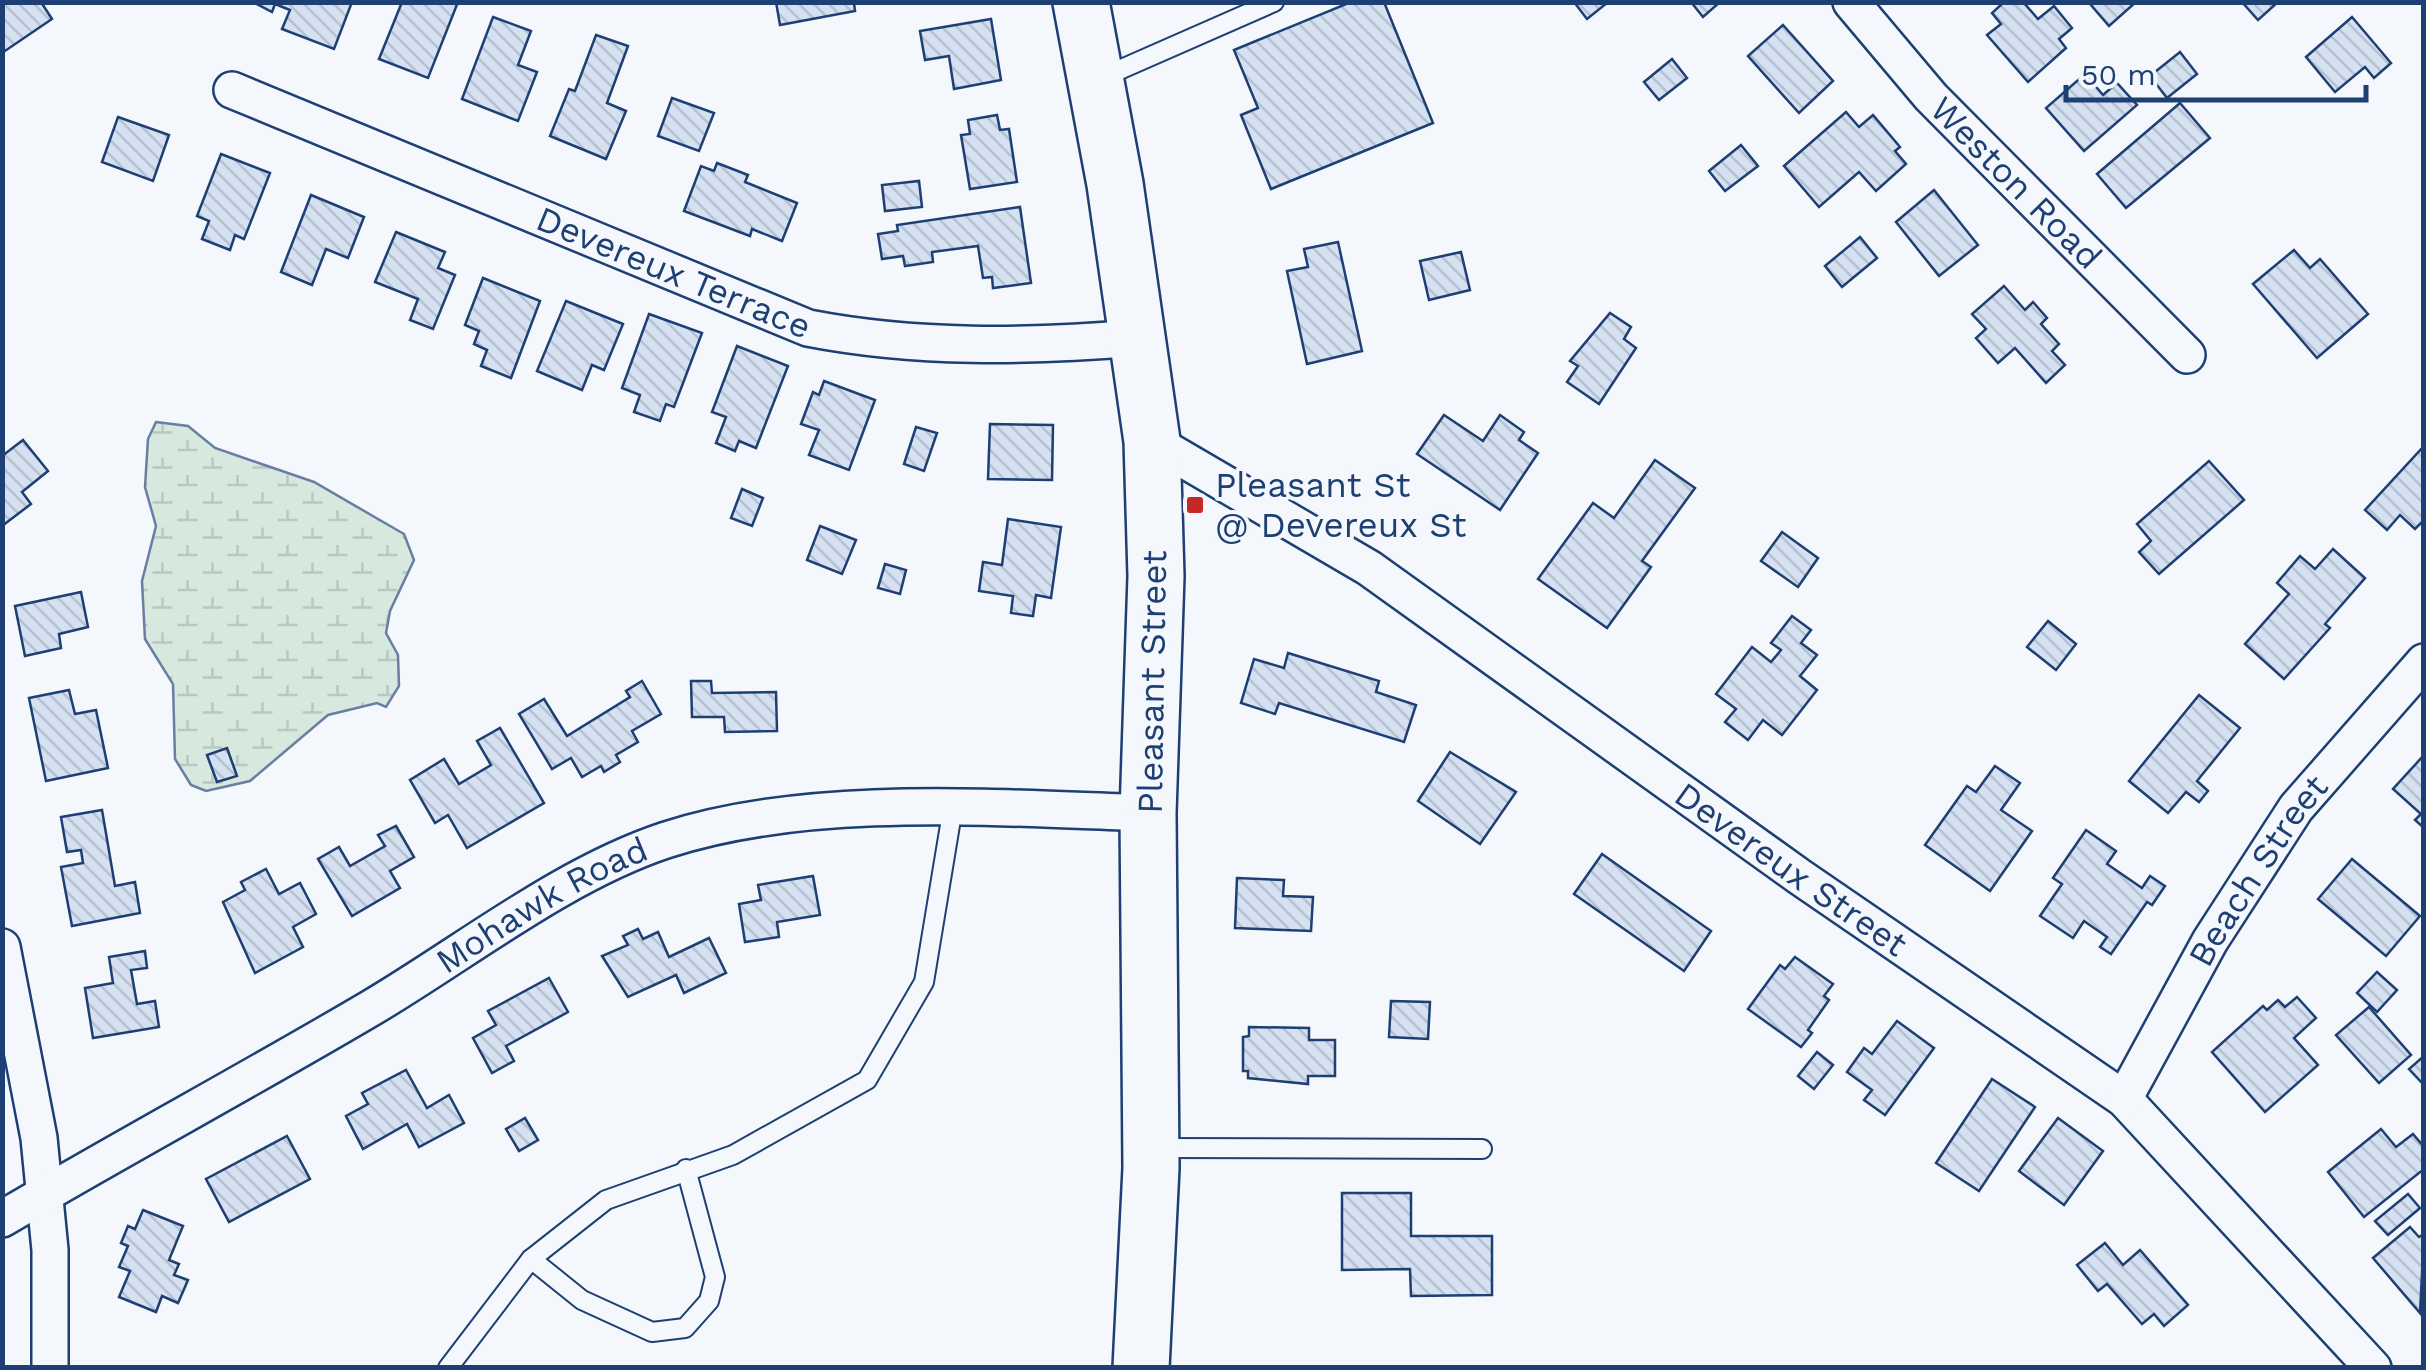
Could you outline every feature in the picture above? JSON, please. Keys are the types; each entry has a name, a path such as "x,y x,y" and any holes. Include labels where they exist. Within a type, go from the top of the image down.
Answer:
{"main road":[{"name":"Pleasant Street","path":"1082,2 1152,441 1156,576 1148,813 1151,1148 1142,1368"}],"street":[{"name":"Weston Road","path":"1851,2 1931,97 2187,356"},
{"name":"Devereux Terrace","path":"232,90 808,328 870,340 1034,346 1137,338"},
{"name":"Devereux Street","path":"1152,441 1369,568 1800,878 2124,1099 2374,1368"},
{"name":"Beach Street","path":"2124,1099 2210,941 2296,808 2424,662"},
{"name":"Mohawk Road","path":"2,1219 373,1007 554,892 666,840 780,816 953,807 1148,813"},
{"path":"2,947 39,1138 45,1194 50,1368"}],"lane":[{"path":"1096,81 1274,2"},
{"path":"448,1368 530,1259 606,1200 733,1154 867,1080 924,982 953,807"},
{"path":"1151,1148 1482,1150"},
{"path":"530,1259 582,1300 652,1332 685,1328 709,1302 716,1277 686,1169"}],"green space":[{"path":"156,422 188,426 215,448 314,482 404,534 414,560 390,611 386,633 398,655 399,686 386,707 377,703 328,715 250,781 206,791 191,785 175,759 173,684 145,639 142,581 156,526 145,487 148,439"}],"building":[{"path":"2,2 41,2 52,19 2,53"},
{"path":"253,2 352,2 334,49 282,29 290,10 275,4 272,12"},
{"path":"402,2 458,2 428,78 379,59"},
{"path":"776,2 859,2 854,3 855,11 780,25"},
{"path":"1351,2 1384,2 1433,123 1271,189 1241,115 1258,108 1234,50"},
{"path":"1574,2 1606,2 1607,3 1587,19"},
{"path":"1691,2 1720,2 1703,17"},
{"path":"2004,2 2023,2 2038,19 2054,6 2072,28 2059,39 2066,48 2028,82 1987,35 2001,24 1992,13"},
{"path":"2136,2 2109,26 2091,5"},
{"path":"2242,2 2278,2 2258,20"},
{"path":"493,17 531,31 518,65 537,72 518,121 462,99"},
{"path":"2352,17 2391,63 2374,78 2365,67 2335,92 2306,57"},
{"path":"991,19 1001,80 954,89 949,56 925,60 920,31"},
{"path":"1783,25 1833,81 1799,113 1748,56"},
{"path":"596,35 628,46 607,103 626,111 606,159 550,136 569,89 575,91"},
{"path":"2180,52 2197,74 2167,98 2150,76"},
{"path":"1672,59 1687,78 1659,100 1644,82"},
{"path":"2085,74 2103,95 2117,83 2137,105 2084,151 2046,108"},
{"path":"672,98 714,113 699,151 658,136"},
{"path":"2180,103 2210,138 2126,208 2097,174"},
{"path":"1846,112 1859,127 1873,115 1900,147 1895,151 1906,164 1876,191 1859,172 1819,207 1784,166"},
{"path":"997,115 1000,130 1009,129 1017,182 970,189 961,135 970,134 968,120"},
{"path":"118,117 169,135 153,181 102,162"},
{"path":"1741,145 1758,166 1725,191 1709,171"},
{"path":"221,154 270,173 244,239 235,235 230,250 202,239 209,221 197,216"},
{"path":"717,163 748,175 745,182 797,203 782,241 752,229 750,236 684,211 701,166 714,171"},
{"path":"919,181 922,207 885,211 882,185"},
{"path":"1934,190 1978,245 1939,276 1896,222"},
{"path":"311,195 364,217 348,258 326,249 312,285 281,272"},
{"path":"1020,207 1031,283 993,288 992,277 983,278 978,246 932,252 933,262 905,266 903,256 882,259 878,234 898,231 897,225"},
{"path":"396,232 445,252 438,268 455,275 433,329 410,320 418,299 375,282"},
{"path":"1860,237 1877,258 1842,287 1825,266"},
{"path":"1338,242 1362,351 1307,364 1287,271 1308,267 1304,249"},
{"path":"2294,250 2310,268 2320,259 2368,314 2317,358 2253,284"},
{"path":"1461,252 1470,290 1429,300 1420,261"},
{"path":"483,278 540,301 511,378 481,366 487,350 474,344 479,331 465,325"},
{"path":"2004,286 2025,310 2033,302 2047,318 2041,324 2059,344 2052,351 2065,365 2046,383 2015,348 1998,363 1976,338 1986,329 1972,314"},
{"path":"566,301 623,324 604,370 592,365 582,390 537,371"},
{"path":"1610,313 1631,327 1624,339 1636,348 1599,404 1567,382 1578,366 1570,361"},
{"path":"649,314 702,333 674,407 666,404 660,421 634,412 640,395 622,388"},
{"path":"737,346 788,366 756,448 739,441 735,451 716,443 726,417 712,412"},
{"path":"824,381 875,400 849,470 809,455 819,430 801,424 813,392 819,395"},
{"path":"1444,415 1483,441 1500,415 1524,432 1519,440 1538,453 1500,510 1417,454"},
{"path":"990,424 1053,425 1052,480 988,479"},
{"path":"916,427 937,433 924,471 904,464"},
{"path":"23,440 48,471 22,492 31,504 2,526 2,456"},
{"path":"2424,446 2424,520 2415,529 2400,515 2387,530 2365,510"},
{"path":"1655,460 1695,488 1642,561 1651,567 1607,628 1538,579 1593,503 1614,518"},
{"path":"2209,461 2244,500 2159,574 2139,552 2151,541 2137,524"},
{"path":"742,489 763,498 752,526 731,518"},
{"path":"1008,519 1061,527 1051,598 1036,595 1033,616 1011,613 1013,596 979,591 983,562 1002,565"},
{"path":"820,526 856,540 842,574 807,560"},
{"path":"1782,532 1818,558 1798,587 1761,561"},
{"path":"2333,549 2365,578 2325,624 2330,628 2284,679 2245,644 2289,594 2277,583 2300,556 2315,569"},
{"path":"885,564 906,570 900,594 878,588"},
{"path":"81,592 88,627 59,634 61,648 25,656 15,606"},
{"path":"1792,616 1811,630 1801,643 1817,655 1800,676 1817,690 1782,735 1763,720 1748,740 1725,722 1736,709 1716,694 1752,647 1771,662 1781,650 1771,643"},
{"path":"2048,621 2076,644 2056,670 2027,647"},
{"path":"1288,653 1379,681 1376,692 1416,705 1404,742 1279,703 1275,714 1241,703 1254,659 1284,668"},
{"path":"642,681 661,714 632,731 638,742 616,755 620,762 604,772 601,766 582,777 571,758 552,769 519,714 544,699 567,736 630,697 626,691"},
{"path":"691,681 711,681 712,693 776,692 777,731 725,732 724,717 692,717"},
{"path":"69,690 75,714 96,710 108,768 46,781 29,698"},
{"path":"2199,695 2240,728 2197,781 2208,791 2199,802 2186,792 2168,813 2129,781"},
{"path":"500,728 544,803 467,848 448,815 435,823 410,780 444,759 459,784 491,765 477,741"},
{"path":"227,748 237,776 217,782 207,755"},
{"path":"1450,752 1516,792 1480,844 1418,801"},
{"path":"2424,755 2424,828 2415,820 2421,814 2393,789"},
{"path":"1995,766 2020,783 2001,810 2032,831 1990,891 1925,845 1967,786 1976,792"},
{"path":"102,810 115,886 135,882 140,913 72,926 61,867 83,863 81,850 67,852 61,817"},
{"path":"396,826 414,857 390,871 400,888 352,916 318,859 339,847 350,866 385,846 378,835"},
{"path":"2086,830 2116,851 2107,864 2142,888 2150,876 2165,886 2152,905 2147,902 2111,954 2100,947 2107,937 2084,921 2073,938 2040,916 2062,884 2053,878"},
{"path":"1602,854 1711,931 1684,971 1574,894"},
{"path":"2352,859 2420,916 2386,956 2318,899"},
{"path":"266,869 279,894 300,883 316,914 293,927 303,947 255,973 223,902 245,890 241,882"},
{"path":"813,876 820,915 777,922 779,937 745,942 739,904 761,900 758,885"},
{"path":"1237,878 1284,880 1283,896 1313,897 1311,931 1235,928"},
{"path":"638,929 643,939 658,932 669,957 709,938 726,973 684,993 676,975 628,997 602,956 628,945 623,936"},
{"path":"145,951 147,968 131,970 137,1004 155,1001 159,1027 93,1038 85,988 113,983 109,957"},
{"path":"1795,957 1833,984 1824,996 1829,1000 1801,1047 1748,1009 1780,965 1785,969"},
{"path":"2377,972 2397,990 2377,1012 2357,993"},
{"path":"549,978 568,1012 506,1046 514,1061 492,1073 473,1038 496,1025 488,1011"},
{"path":"2297,997 2316,1018 2294,1038 2318,1065 2265,1112 2212,1052 2263,1006 2267,1010 2278,1000 2285,1007"},
{"path":"1391,1001 1430,1002 1428,1039 1389,1037"},
{"path":"2369,1007 2411,1055 2379,1083 2336,1035"},
{"path":"1897,1021 1934,1048 1885,1115 1864,1100 1872,1090 1847,1072 1864,1048 1872,1054"},
{"path":"1249,1027 1309,1028 1309,1040 1335,1040 1335,1076 1308,1076 1308,1084 1248,1078 1248,1071 1243,1071 1243,1037 1249,1036"},
{"path":"1817,1052 1833,1065 1814,1089 1798,1076"},
{"path":"2424,1056 2424,1085 2409,1069"},
{"path":"406,1070 427,1108 449,1095 464,1123 419,1147 407,1124 363,1149 346,1116 368,1104 362,1093"},
{"path":"1992,1079 2035,1107 1979,1191 1936,1163"},
{"path":"525,1118 538,1140 519,1151 506,1129"},
{"path":"2058,1118 2103,1151 2064,1205 2019,1171"},
{"path":"2381,1129 2396,1147 2413,1134 2424,1147 2424,1169 2364,1217 2328,1172"},
{"path":"287,1136 310,1179 229,1222 206,1179"},
{"path":"1342,1193 1411,1193 1411,1236 1492,1236 1492,1295 1411,1296 1410,1269 1342,1270"},
{"path":"2408,1194 2420,1208 2388,1235 2375,1221"},
{"path":"143,1210 183,1226 169,1260 179,1264 174,1275 188,1280 178,1303 162,1296 156,1312 119,1297 130,1271 119,1267 128,1246 121,1243 128,1226 135,1229"},
{"path":"2410,1227 2419,1237 2424,1234 2420,1313 2373,1258"},
{"path":"2105,1243 2123,1265 2140,1250 2188,1305 2164,1326 2154,1314 2142,1324 2107,1284 2098,1291 2077,1265"}],"place":[{"name":"Pleasant St @ Devereux St","path":"1195,505"}]}
